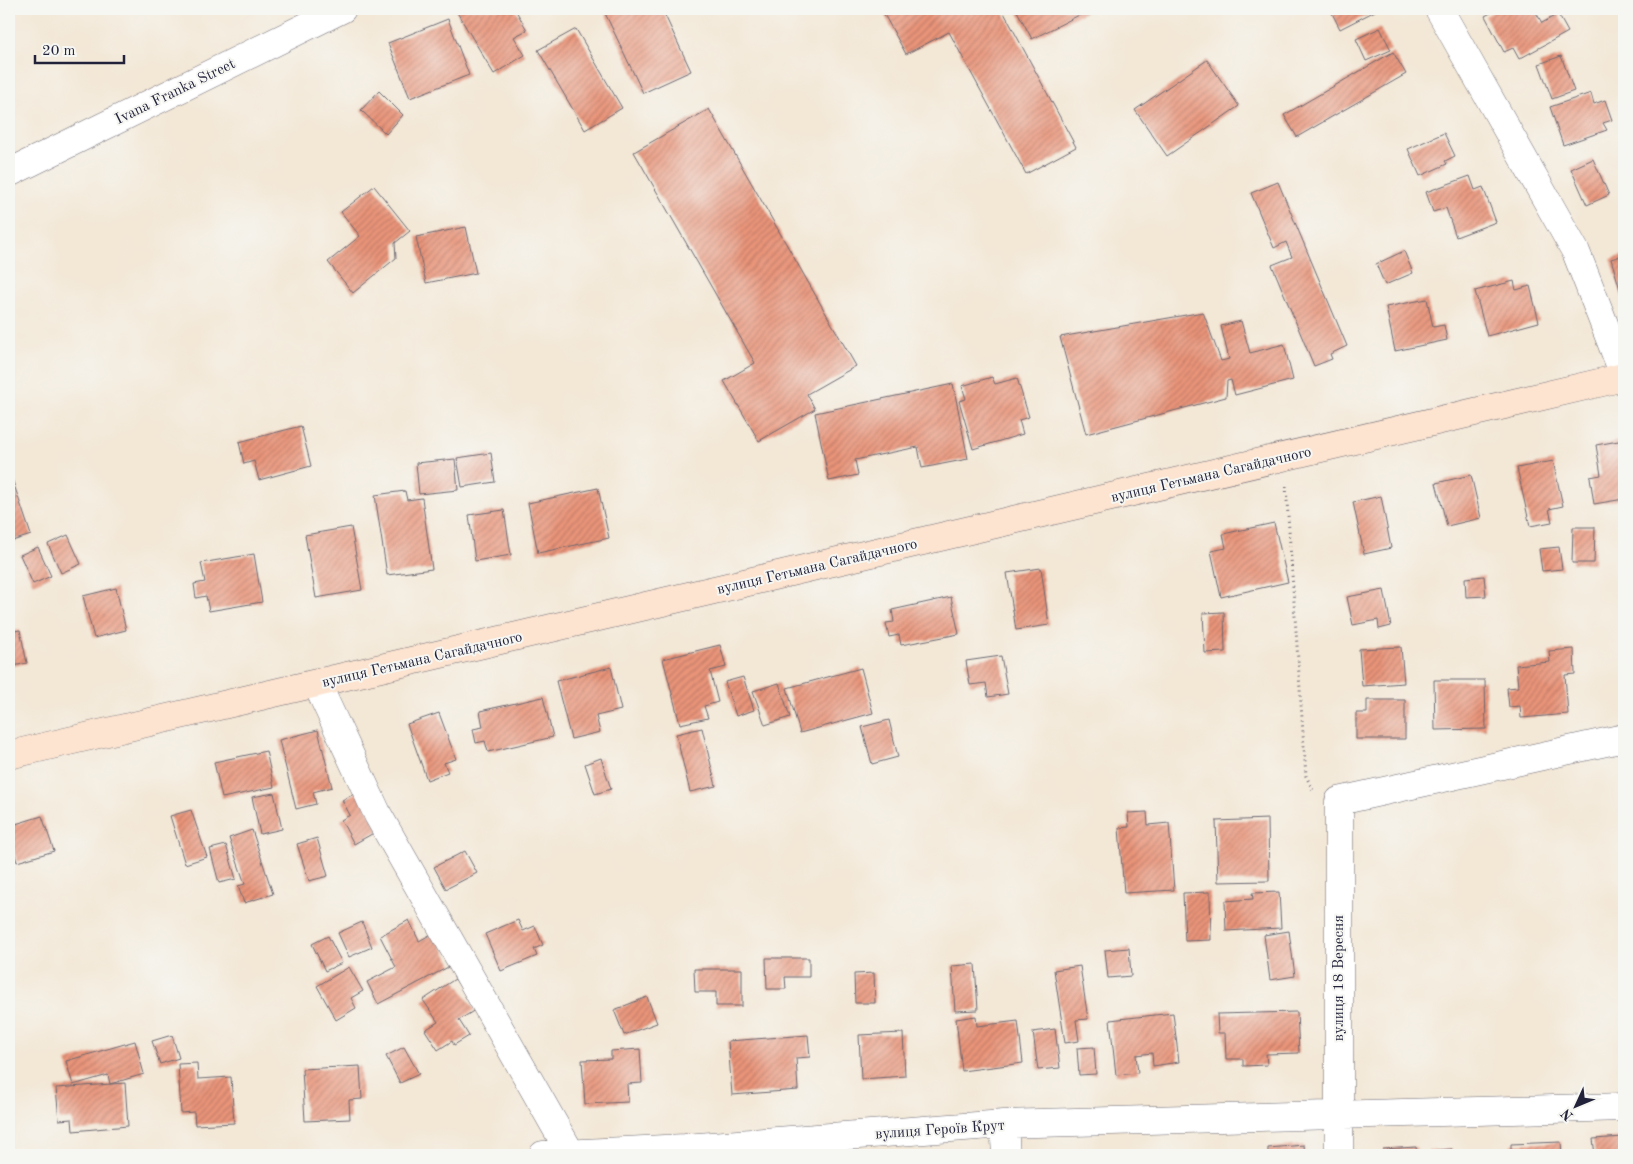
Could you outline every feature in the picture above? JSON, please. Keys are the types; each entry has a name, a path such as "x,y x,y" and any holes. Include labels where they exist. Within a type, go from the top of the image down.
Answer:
{"main road":[{"name":"вулиця Гетьмана Сагайдачного","path":"9,755 1624,376"}],"street":[{"name":"Ivana Franka Street","path":"9,173 342,9"},
{"path":"1447,11 1576,252 1624,376"},
{"path":"317,684 378,815 571,1154"},
{"path":"1338,802 1624,738"},
{"name":"вулиця 18 Вересня","path":"1338,802 1337,1115 1339,1155"},
{"name":"вулиця Героїв Крут","path":"543,1155 686,1152 1004,1124 1624,1107"},
{"path":"1004,1124 1006,1155"}],"path":[{"path":"1284,457 1306,776 1317,794 1338,802"}],"building":[{"path":"455,9 515,9 527,30 514,37 525,55 494,74"},
{"path":"603,9 662,9 691,71 643,93"},
{"path":"881,9 1002,9 1076,147 1026,174 949,32 906,54"},
{"path":"1016,9 1091,9 1032,39"},
{"path":"1330,9 1379,9 1340,29"},
{"path":"1498,9 1534,9 1542,23 1558,14 1568,32 1519,59 1513,48 1504,52 1485,16"},
{"path":"448,19 469,75 410,98 388,43"},
{"path":"1380,28 1391,50 1366,61 1356,39"},
{"path":"576,29 622,108 585,130 538,50"},
{"path":"1393,52 1406,74 1297,137 1284,115"},
{"path":"1561,56 1574,91 1552,99 1539,64"},
{"path":"1207,60 1239,106 1167,156 1135,110"},
{"path":"379,91 403,115 386,134 361,110"},
{"path":"1591,93 1594,104 1605,100 1612,120 1603,123 1607,130 1563,145 1550,107"},
{"path":"709,109 856,366 807,394 815,409 759,441 724,381 755,363 634,152"},
{"path":"1444,133 1455,156 1445,161 1447,164 1420,176 1408,149"},
{"path":"1593,159 1609,195 1587,205 1571,169"},
{"path":"1470,176 1475,190 1483,187 1496,222 1456,237 1446,208 1433,212 1426,192"},
{"path":"1278,182 1347,346 1330,354 1332,359 1314,366 1272,265 1292,257 1286,242 1274,248 1251,193"},
{"path":"374,186 410,231 395,243 396,258 353,293 328,262 360,236 341,212"},
{"path":"466,227 476,273 426,283 416,237"},
{"path":"1404,251 1413,273 1385,285 1376,264"},
{"path":"1624,255 1624,303 1611,259"},
{"path":"1514,281 1516,290 1530,286 1539,322 1487,336 1475,291"},
{"path":"1427,299 1433,327 1444,325 1447,340 1395,351 1386,307"},
{"path":"1203,312 1221,361 1229,359 1221,326 1241,321 1250,353 1284,344 1293,380 1235,395 1231,380 1227,381 1226,397 1086,434 1060,337"},
{"path":"992,377 995,384 1017,378 1029,417 1019,420 1023,434 973,449 959,401 966,399 962,386"},
{"path":"953,384 968,459 922,468 918,447 855,460 858,475 829,481 815,413"},
{"path":"301,426 311,466 259,480 254,461 244,464 239,442"},
{"path":"1624,440 1624,499 1594,504 1590,477 1601,475 1596,445"},
{"path":"491,453 495,482 462,487 457,458"},
{"path":"455,459 458,490 419,494 416,463"},
{"path":"1553,461 1563,506 1549,509 1552,522 1530,526 1517,468"},
{"path":"9,470 31,535 9,542"},
{"path":"1471,475 1481,518 1447,526 1436,483"},
{"path":"598,488 609,538 538,553 528,503"},
{"path":"405,491 407,500 422,498 432,569 387,575 375,495"},
{"path":"1381,496 1391,548 1364,554 1353,502"},
{"path":"504,510 511,555 475,561 469,515"},
{"path":"1274,523 1288,582 1221,597 1211,551 1226,548 1223,534"},
{"path":"351,527 362,590 316,598 305,535"},
{"path":"1573,527 1595,527 1594,563 1572,563"},
{"path":"68,535 81,564 61,573 48,544"},
{"path":"38,547 51,576 33,584 20,555"},
{"path":"1559,547 1562,569 1542,571 1539,549"},
{"path":"254,554 262,602 209,611 206,596 196,598 194,584 205,582 201,563"},
{"path":"1041,568 1049,625 1016,630 1007,573"},
{"path":"1484,576 1486,596 1466,597 1465,578"},
{"path":"116,588 126,630 94,638 83,596"},
{"path":"1384,590 1391,626 1379,629 1378,620 1353,625 1347,597"},
{"path":"951,597 959,634 901,645 899,635 889,637 886,623 894,622 892,610"},
{"path":"1224,612 1225,652 1205,653 1203,613"},
{"path":"20,630 27,663 9,667 9,632"},
{"path":"720,645 726,667 710,671 718,702 704,706 708,718 680,724 663,659"},
{"path":"1401,647 1404,683 1362,686 1359,649"},
{"path":"1574,649 1575,674 1565,675 1568,714 1521,718 1520,706 1509,707 1507,688 1518,687 1516,665 1550,662 1549,651"},
{"path":"1001,656 1008,694 988,697 986,683 970,685 966,661"},
{"path":"611,667 621,710 596,716 600,732 571,739 556,681"},
{"path":"861,668 873,713 800,733 787,688"},
{"path":"743,677 754,710 736,716 725,682"},
{"path":"1434,680 1485,680 1486,729 1435,730"},
{"path":"779,683 790,717 765,725 753,691"},
{"path":"543,697 553,737 488,752 485,741 476,743 473,729 483,727 480,711"},
{"path":"1367,700 1405,700 1405,739 1356,739 1356,713 1367,713"},
{"path":"439,713 456,759 444,763 448,772 427,780 407,724"},
{"path":"889,720 898,757 872,764 862,727"},
{"path":"702,728 716,786 690,792 676,734"},
{"path":"318,730 332,787 313,792 316,804 296,809 279,740"},
{"path":"266,751 274,787 222,798 214,762"},
{"path":"601,758 611,789 595,794 585,764"},
{"path":"358,792 379,830 354,844 341,820 350,815 342,800"},
{"path":"274,793 282,829 260,834 252,797"},
{"path":"191,810 207,857 185,864 170,816"},
{"path":"1147,812 1148,825 1169,823 1174,890 1124,893 1119,828 1129,827 1128,813"},
{"path":"42,816 54,851 17,862 9,835 9,826"},
{"path":"1268,819 1269,881 1218,882 1216,821"},
{"path":"252,830 273,894 244,903 238,886 245,884 229,838"},
{"path":"317,838 328,876 309,881 297,844"},
{"path":"226,845 236,879 219,883 210,849"},
{"path":"465,851 477,873 446,889 434,867"},
{"path":"1210,892 1211,940 1185,941 1183,893"},
{"path":"1279,892 1281,928 1226,931 1225,901 1253,899 1252,893"},
{"path":"409,920 419,941 435,932 452,965 378,1004 367,982 396,967 380,936"},
{"path":"518,920 523,931 535,926 543,945 534,949 537,956 501,971 485,934"},
{"path":"362,922 372,947 349,957 338,933"},
{"path":"1289,931 1295,976 1270,980 1264,935"},
{"path":"328,936 342,963 325,971 312,944"},
{"path":"1129,948 1131,976 1108,978 1105,950"},
{"path":"766,958 809,958 809,977 785,977 786,989 767,989"},
{"path":"975,964 978,1010 955,1011 952,966"},
{"path":"1080,966 1088,1019 1076,1020 1079,1041 1065,1043 1054,970"},
{"path":"349,967 363,991 351,998 356,1008 336,1020 317,986"},
{"path":"694,969 742,969 742,1006 716,1006 716,992 695,992"},
{"path":"874,973 875,1003 855,1003 854,974"},
{"path":"455,979 475,1010 459,1020 469,1036 454,1045 452,1041 438,1050 425,1030 438,1022 423,1000"},
{"path":"647,997 657,1023 624,1035 614,1010"},
{"path":"1297,1012 1299,1053 1266,1054 1267,1065 1243,1066 1243,1059 1226,1059 1225,1033 1218,1033 1217,1014"},
{"path":"1173,1013 1179,1062 1153,1066 1152,1053 1136,1055 1138,1073 1116,1075 1110,1020"},
{"path":"976,1016 977,1026 1018,1021 1023,1063 962,1071 956,1019"},
{"path":"1055,1029 1060,1068 1038,1070 1033,1032"},
{"path":"903,1033 905,1076 861,1079 859,1035"},
{"path":"172,1035 179,1058 160,1064 152,1041"},
{"path":"808,1035 810,1057 796,1058 798,1090 732,1095 728,1041"},
{"path":"135,1041 144,1074 110,1084 108,1075 73,1085 66,1061"},
{"path":"404,1047 419,1074 400,1083 386,1056"},
{"path":"1094,1047 1096,1074 1079,1075 1077,1048"},
{"path":"640,1049 642,1083 627,1084 628,1102 585,1104 582,1060 611,1059 611,1051"},
{"path":"197,1063 198,1079 231,1077 234,1123 195,1125 194,1112 181,1113 178,1064"},
{"path":"360,1066 362,1099 349,1100 350,1119 305,1121 302,1069"},
{"path":"125,1083 128,1126 73,1131 72,1119 59,1120 56,1088"},
{"path":"1624,1137 1624,1155 1595,1155 1593,1139"},
{"path":"1561,1142 1562,1155 1511,1155 1511,1144"},
{"path":"1304,1145 1305,1155 1268,1155 1268,1148"},
{"path":"1416,1147 1417,1155 1383,1155 1383,1149"},
{"path":"1452,1149 1452,1155 1429,1155 1428,1151"}]}
